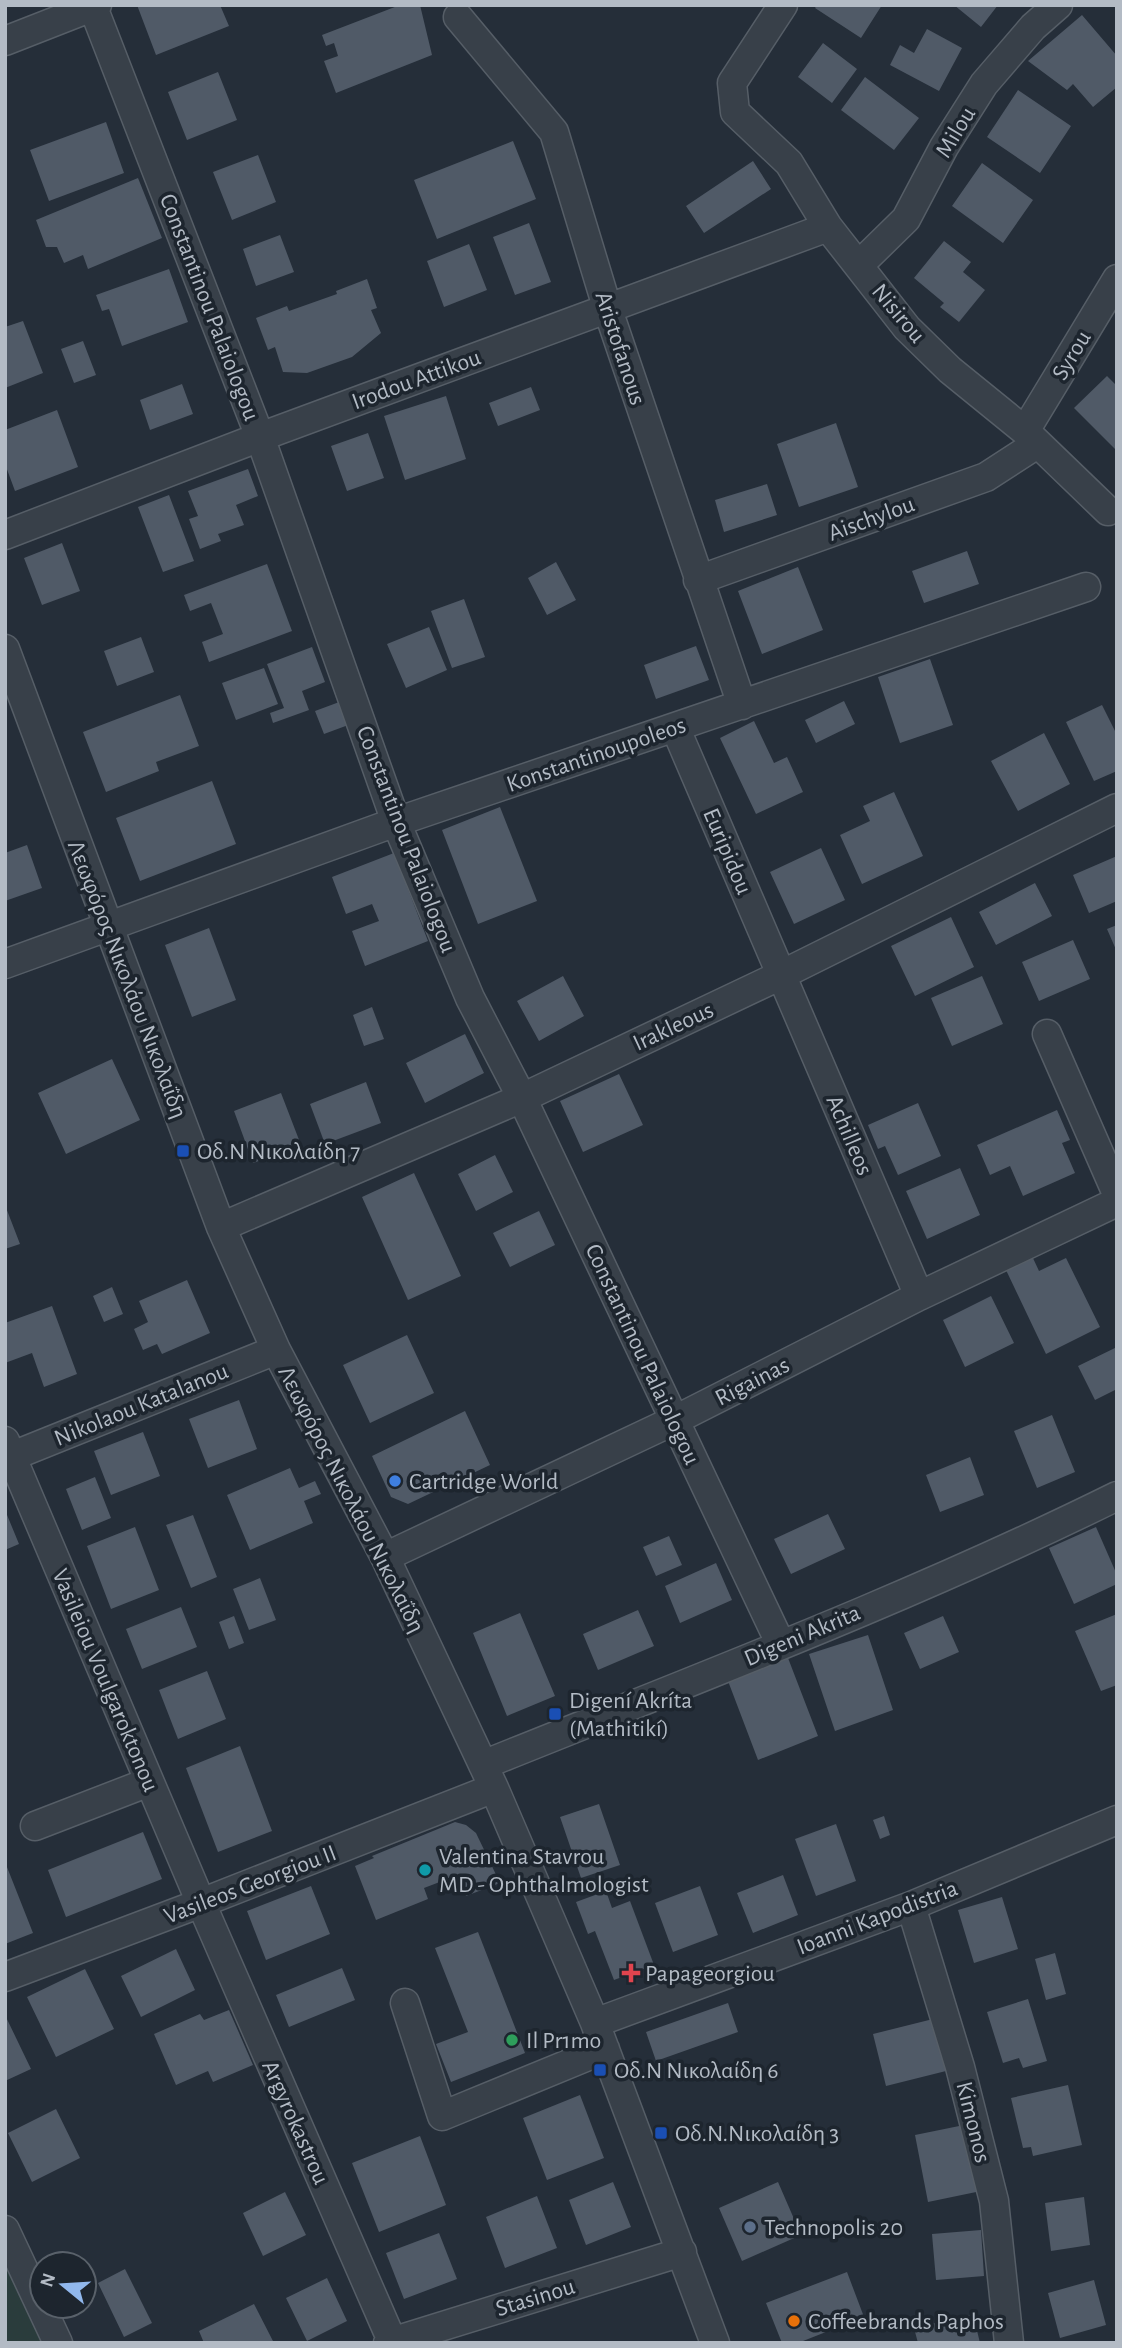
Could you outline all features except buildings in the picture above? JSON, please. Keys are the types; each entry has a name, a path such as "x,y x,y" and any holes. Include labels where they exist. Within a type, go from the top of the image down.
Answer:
{"street":[{"name":"Nisirou","path":"783,5 732,83 736,112 789,163 828,227 907,328 950,370 1031,437 1108,511"},
{"name":"Milou","path":"859,265 906,219 944,147 984,84 1033,27 1058,5"},
{"path":"5,41 95,6"},
{"name":"Constantinou Palaiologou","path":"95,6 260,437 396,821 470,998 522,1098 781,1645"},
{"name":"Aristofanous","path":"458,17 554,132 607,307 742,705"},
{"name":"Irodou Attikou","path":"5,535 607,307 828,227"},
{"name":"Syrou","path":"1031,437 1117,279"},
{"name":"Aischylou","path":"698,580 986,477 1031,437"},
{"name":"Konstantinoupoleos","path":"5,964 396,821 1086,587"},
{"name":"Λεωφόρος Νικολάου Νικολαΐδη","path":"5,649 221,1227 276,1350 386,1557 489,1776 600,2036 715,2343"},
{"name":"Euripidou","path":"675,727 781,975"},
{"name":"Irakleous","path":"221,1227 522,1098 781,975 1117,808"},
{"name":"Achilleos","path":"781,975 919,1296"},
{"path":"1047,1034 1117,1194"},
{"name":"Rigainas","path":"386,1557 675,1420 919,1296 1117,1202"},
{"name":"Nikolaou Katalanou","path":"7,1452 276,1350"},
{"name":"Vasileiou Voulgaroktonou","path":"7,1452 201,1903"},
{"name":"Digeni Akrita","path":"489,1776 781,1645 1042,1533 1117,1496"},
{"name":"Vasileos Georgiou II","path":"5,1977 201,1903 489,1776"},
{"path":"35,1826 149,1782"},
{"name":"Ioanni Kapodistria","path":"405,2003 442,2116 600,2036 1117,1820"},
{"name":"Argyrokastrou","path":"201,1903 390,2342"},
{"name":"Kimonos","path":"911,1906 960,2067 994,2201 1009,2343"},
{"path":"5,2230 58,2343"},
{"name":"Stasinou","path":"390,2342 682,2252"}],"shaded area":[{"path":"5,2259 28,2306 28,2320 35,2320 46,2343 5,2343"}],"place":[{"name":"Οδ.Ν Νικολαίδη 7","path":"183,1151"},
{"name":"Cartridge World","path":"395,1481"},
{"name":"Digení Akríta (Mathitikí)","path":"555,1714"},
{"name":"Valentina Stavrou MD - Ophthalmologist","path":"425,1870"},
{"name":"Papageorgiou","path":"631,1973"},
{"name":"Il Pr1mo","path":"512,2040"},
{"name":"Οδ.Ν Νικολαίδη 6","path":"600,2070"},
{"name":"Οδ.Ν.Νικολαίδη 3","path":"661,2133"},
{"name":"Technopolis 20","path":"750,2227"},
{"name":"Coffeebrands Paphos","path":"794,2321"}]}
